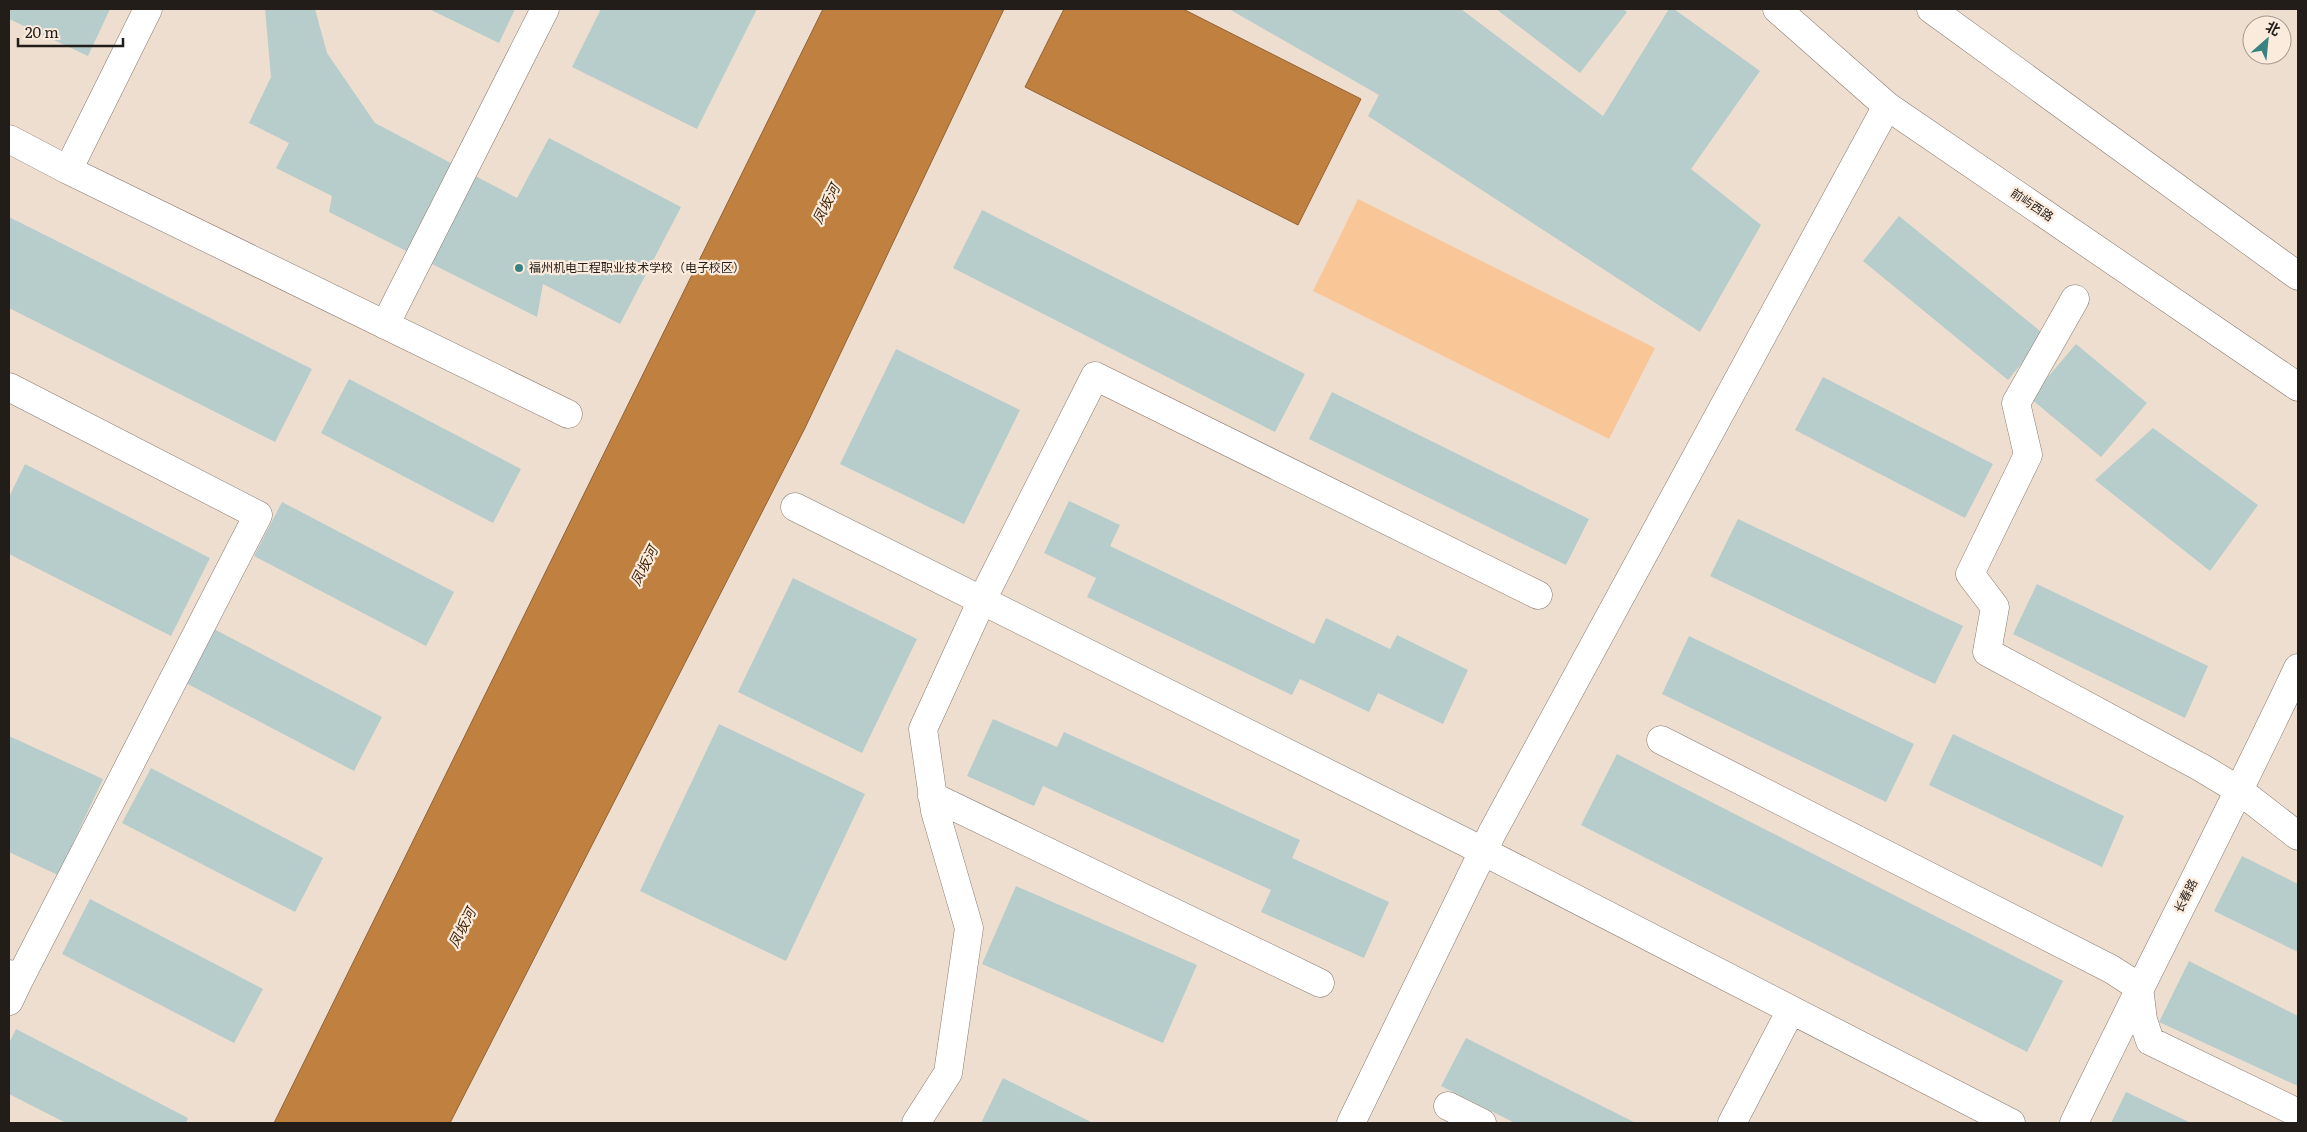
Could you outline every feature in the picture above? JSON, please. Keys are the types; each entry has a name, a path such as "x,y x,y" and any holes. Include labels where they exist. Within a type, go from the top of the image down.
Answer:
{"street":[{"path":"68,170 148,9"},
{"path":"385,325 545,9"},
{"name":"前屿西路","path":"1777,9 1888,106 2298,387"},
{"path":"1931,9 2298,276"},
{"path":"1351,1123 1484,852 1888,106"},
{"path":"9,139 68,170 568,414"},
{"path":"2075,299 2016,404 2028,455 1970,574 1995,607 1987,652 2202,768 2240,791 2298,836"},
{"path":"916,1123 948,1073 969,928 934,811 923,729 982,600 1095,376 1538,595"},
{"path":"9,387 258,514 13,984"},
{"path":"795,507 1484,852 2010,1123"},
{"name":"长春路","path":"2074,1123 2140,987 2240,791 2298,668"},
{"path":"1661,740 2111,969 2140,987 2143,1020 2150,1041 2298,1113"},
{"path":"932,796 1320,982"},
{"path":"1732,1123 1791,1010"},
{"path":"1448,1106 1482,1123"}],"shaded area":[{"path":"1358,199 1655,348 1609,439 1313,291"}],"water":[{"name":"凤坂河","path":"823,9 1004,9 805,428 450,1123 274,1123"},
{"path":"1064,9 1183,9 1361,99 1298,225 1025,87"}],"building":[{"path":"9,9 110,9 88,56 9,19"},
{"path":"265,9 315,9 327,53 375,123 517,198 549,138 681,207 620,324 543,284 537,317 329,212 332,196 276,168 289,143 249,123 271,77"},
{"path":"429,9 515,9 499,43"},
{"path":"601,9 757,9 697,129 572,67"},
{"path":"1229,9 1461,9 1603,116 1669,9 1674,9 1760,71 1691,169 1761,225 1700,332 1368,116 1379,95"},
{"path":"1496,9 1623,9 1627,12 1580,73"},
{"path":"982,210 1305,374 1275,432 953,268"},
{"path":"1899,216 2045,335 2008,380 1863,261"},
{"path":"9,217 312,369 275,442 9,308"},
{"path":"2076,344 2147,403 2101,457 2030,398"},
{"path":"896,349 1020,410 964,524 840,464"},
{"path":"1823,377 1993,464 1965,518 1795,430"},
{"path":"349,379 521,469 493,523 321,433"},
{"path":"1332,392 1589,519 1566,565 1309,439"},
{"path":"2153,428 2258,505 2210,571 2095,480"},
{"path":"25,464 210,558 171,636 9,554 9,497"},
{"path":"1069,501 1120,525 1110,546 1314,644 1326,618 1390,649 1397,635 1468,670 1443,724 1378,693 1369,712 1300,679 1292,695 1087,597 1096,578 1044,553"},
{"path":"282,502 454,592 426,646 254,556"},
{"path":"1738,519 1963,626 1935,684 1710,576"},
{"path":"793,578 917,639 862,753 738,692"},
{"path":"2037,584 2208,666 2185,718 2013,634"},
{"path":"210,627 382,717 354,771 182,681"},
{"path":"1689,636 1914,744 1886,802 1662,694"},
{"path":"993,719 1057,747 1064,732 1300,840 1292,858 1389,902 1364,958 1261,912 1271,890 1043,786 1034,806 967,776"},
{"path":"719,724 865,794 786,961 640,891"},
{"path":"1953,734 2124,816 2102,867 1929,785"},
{"path":"9,736 103,779 58,875 9,852"},
{"path":"1617,754 2063,981 2027,1052 1581,825"},
{"path":"151,768 323,858 295,912 122,823"},
{"path":"2242,856 2298,884 2298,952 2214,911"},
{"path":"1016,886 1197,965 1163,1043 982,964"},
{"path":"90,899 263,989 234,1043 62,954"},
{"path":"2189,961 2298,1016 2298,1086 2159,1022"},
{"path":"16,1029 188,1118 186,1123 66,1123 9,1094 9,1043"},
{"path":"1466,1038 1636,1123 1515,1123 1441,1086"},
{"path":"1003,1078 1093,1123 981,1123"},
{"path":"2126,1092 2191,1123 2111,1123"}],"place":[{"name":"福州机电工程职业技术学校（电子校区）","path":"519,268"}]}
